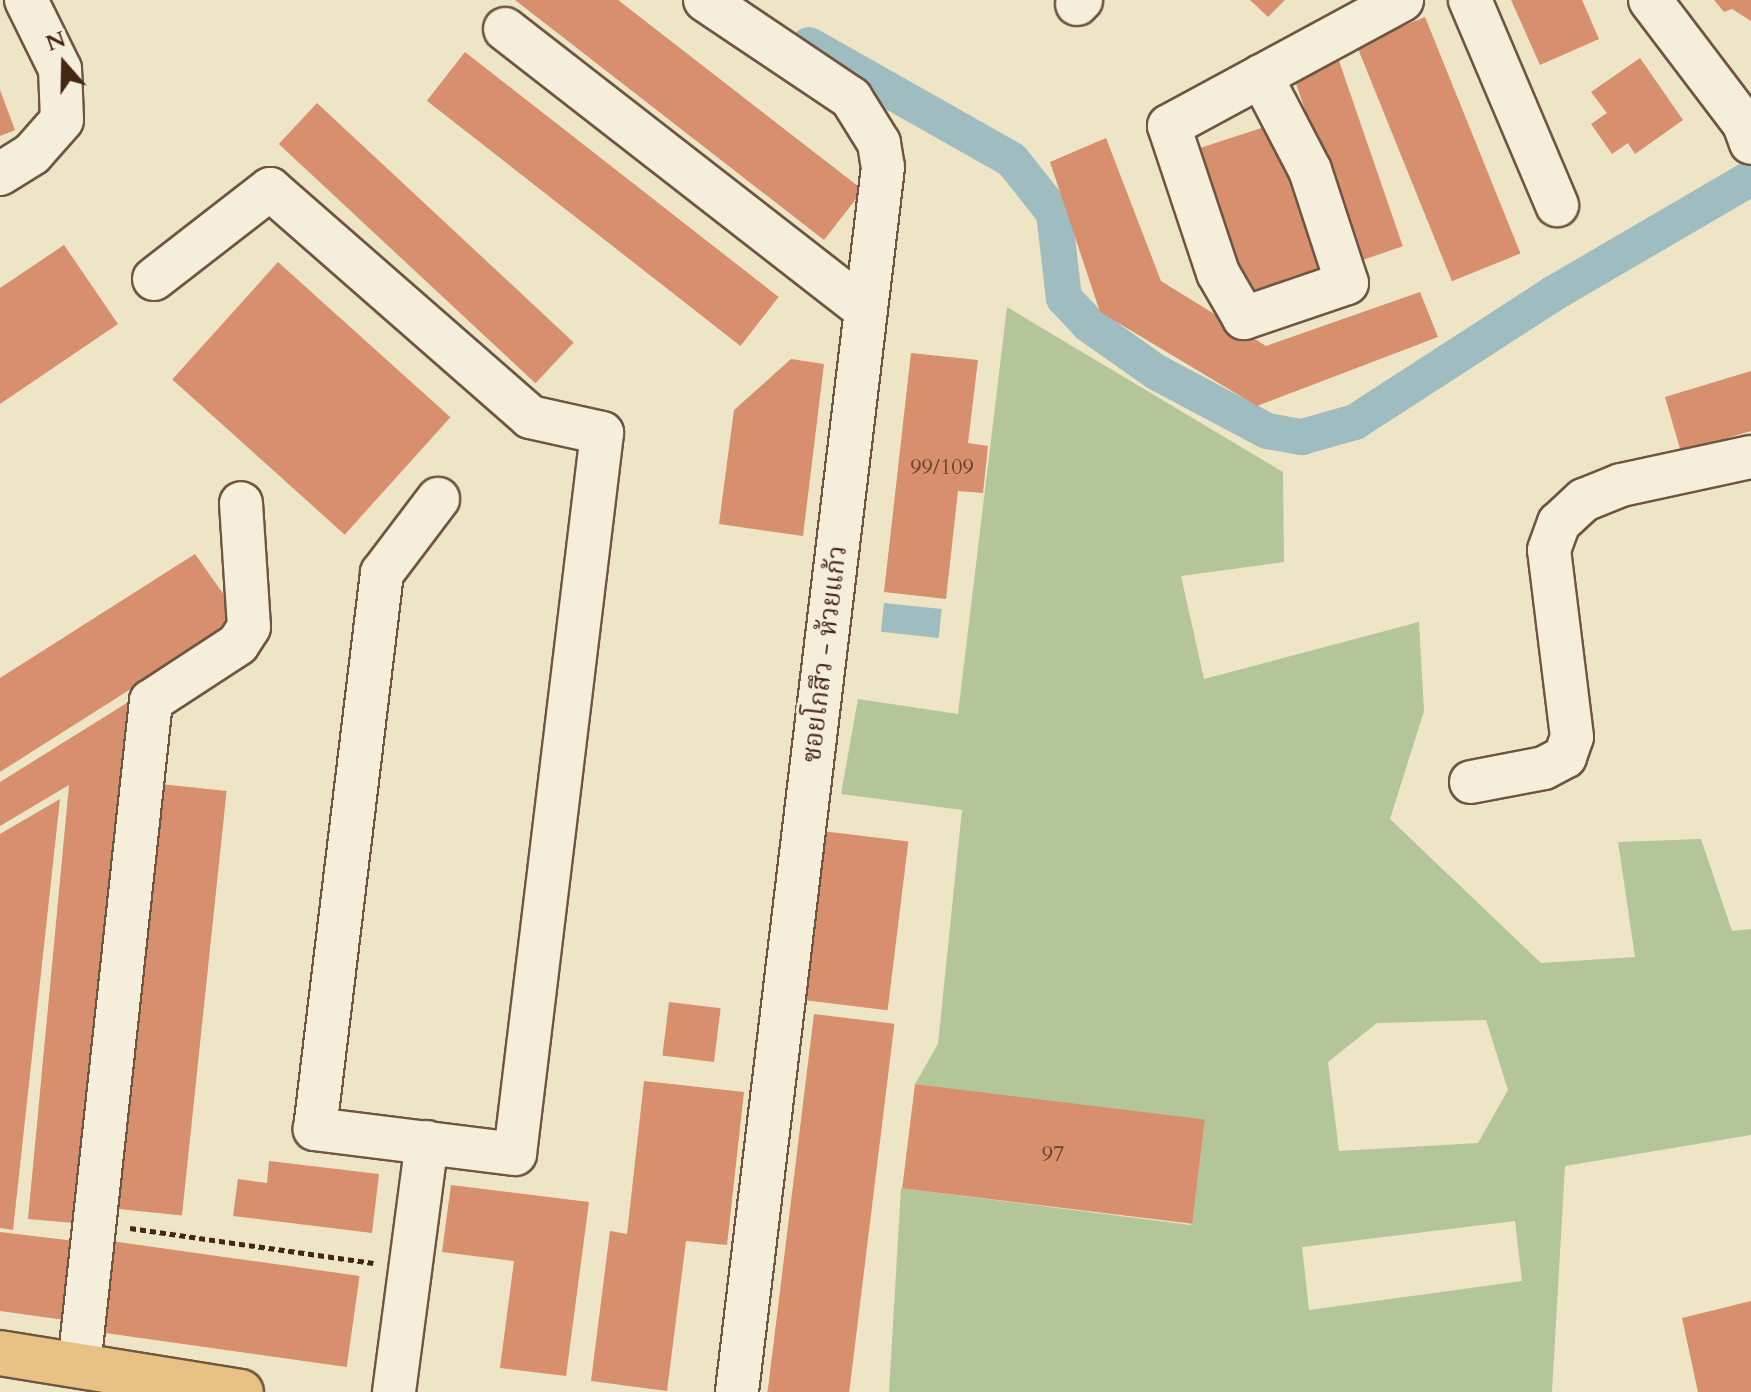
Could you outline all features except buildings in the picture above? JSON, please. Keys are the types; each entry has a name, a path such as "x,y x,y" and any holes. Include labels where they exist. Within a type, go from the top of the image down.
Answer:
{"main road":[{"path":"0,1353 241,1392"}],"street":[{"path":"0,174 32,154 62,120 60,69 26,0"},
{"name":"ซอยโกสึว - ห้วยแก้ว","path":"705,0 831,81 867,118 879,143 883,167 737,1392"},
{"path":"1261,76 1310,170 1347,283 1244,318 1218,273 1169,126 1261,76 1402,0"},
{"path":"1470,0 1557,205"},
{"path":"1650,0 1749,126"},
{"path":"505,29 866,310"},
{"path":"154,279 270,189 530,417 602,433 515,1154 315,1129 382,573 438,499"},
{"path":"1471,782 1544,768 1565,757 1572,737 1549,550 1559,523 1584,500 1621,485 1751,457"},
{"path":"79,1366 151,701 238,644 249,627 241,503"},
{"path":"394,1392 427,1142"}],"path":[{"path":"95,1223 411,1269"}],"green space":[{"path":"1007,307 1283,472 1284,562 1181,576 1204,679 1419,622 1424,711 1390,819 1541,963 1635,957 1618,842 1701,839 1732,931 1751,929 1751,1135 1565,1166 1552,1392 889,1392 901,1188 1191,1225 1204,1121 915,1084 938,1044 962,810 841,794 858,699 958,714","holes":["1486,1020 1508,1090 1478,1143 1339,1151 1328,1062 1377,1023","1515,1221 1522,1281 1309,1310 1302,1247"]}],"water":[{"path":"884,603 942,609 939,638 881,632"}],"waterway":[{"path":"809,45 1012,160 1054,213 1064,298 1088,324 1156,372 1267,431 1302,437 1355,422 1556,292 1751,178"}]}
